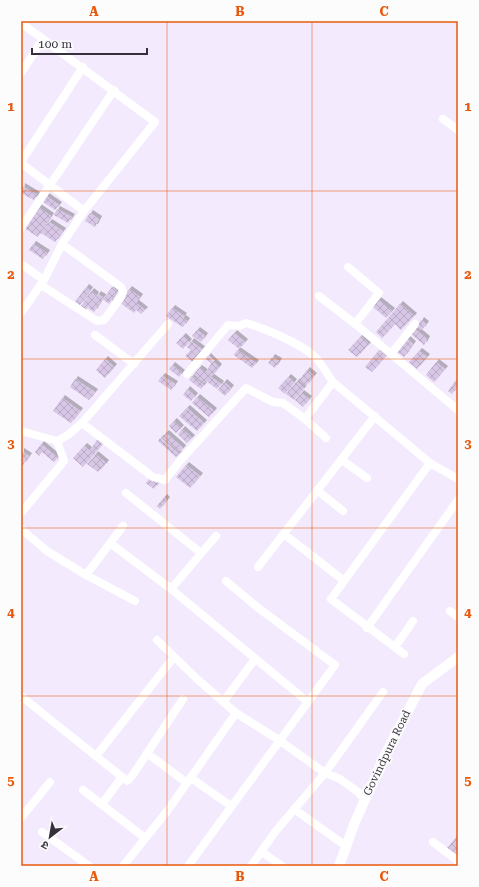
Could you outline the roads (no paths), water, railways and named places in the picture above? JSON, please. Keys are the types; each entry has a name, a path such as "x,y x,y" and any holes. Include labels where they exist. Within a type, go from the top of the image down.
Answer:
{"street":[{"path":"21,313 43,282 62,244 84,211 155,122 83,67 25,26"},
{"path":"21,73 43,39"},
{"path":"83,67 21,162 50,183 84,211"},
{"path":"21,228 114,90"},
{"path":"443,119 458,130"},
{"path":"21,264 97,321 104,320 121,297 123,292 121,287 62,244"},
{"path":"348,267 379,294 355,324"},
{"path":"319,296 458,410"},
{"path":"187,374 228,325 239,326 246,322 262,328 291,342 315,357 333,382 430,463 458,479"},
{"path":"21,431 57,441 68,435 82,423 168,324"},
{"path":"391,354 415,324"},
{"path":"95,335 134,364"},
{"path":"305,419 333,382"},
{"path":"82,423 153,476 166,480 179,462 246,388 273,402 283,402 326,438"},
{"path":"258,567 375,416"},
{"path":"21,513 64,461 57,441"},
{"path":"342,460 367,478"},
{"path":"404,654 367,628 331,599 343,580 430,463"},
{"path":"317,490 343,512"},
{"path":"126,494 201,554"},
{"path":"367,628 458,500"},
{"path":"86,575 123,526"},
{"path":"21,528 48,551 86,575 136,601"},
{"path":"284,534 343,580"},
{"path":"171,589 216,536"},
{"path":"110,543 171,589 308,702"},
{"path":"191,865 230,806 335,664 257,607 226,581"},
{"path":"450,611 458,617"},
{"path":"395,647 413,621"},
{"path":"157,640 236,713 279,740 325,773 340,779 358,792 365,800"},
{"path":"96,756 174,657"},
{"name":"Govindpura Road","path":"339,866 365,800 385,755 422,684 458,657"},
{"path":"223,702 255,659"},
{"path":"251,866 294,809 325,773 383,692"},
{"path":"21,696 127,781 132,776 183,699"},
{"path":"123,866 189,780 236,713"},
{"path":"147,753 230,806"},
{"path":"102,804 122,777"},
{"path":"21,818 50,782"},
{"path":"83,790 145,838"},
{"path":"294,809 346,846"},
{"path":"42,832 89,866"},
{"path":"433,842 458,860"},
{"path":"262,852 282,866"}]}
